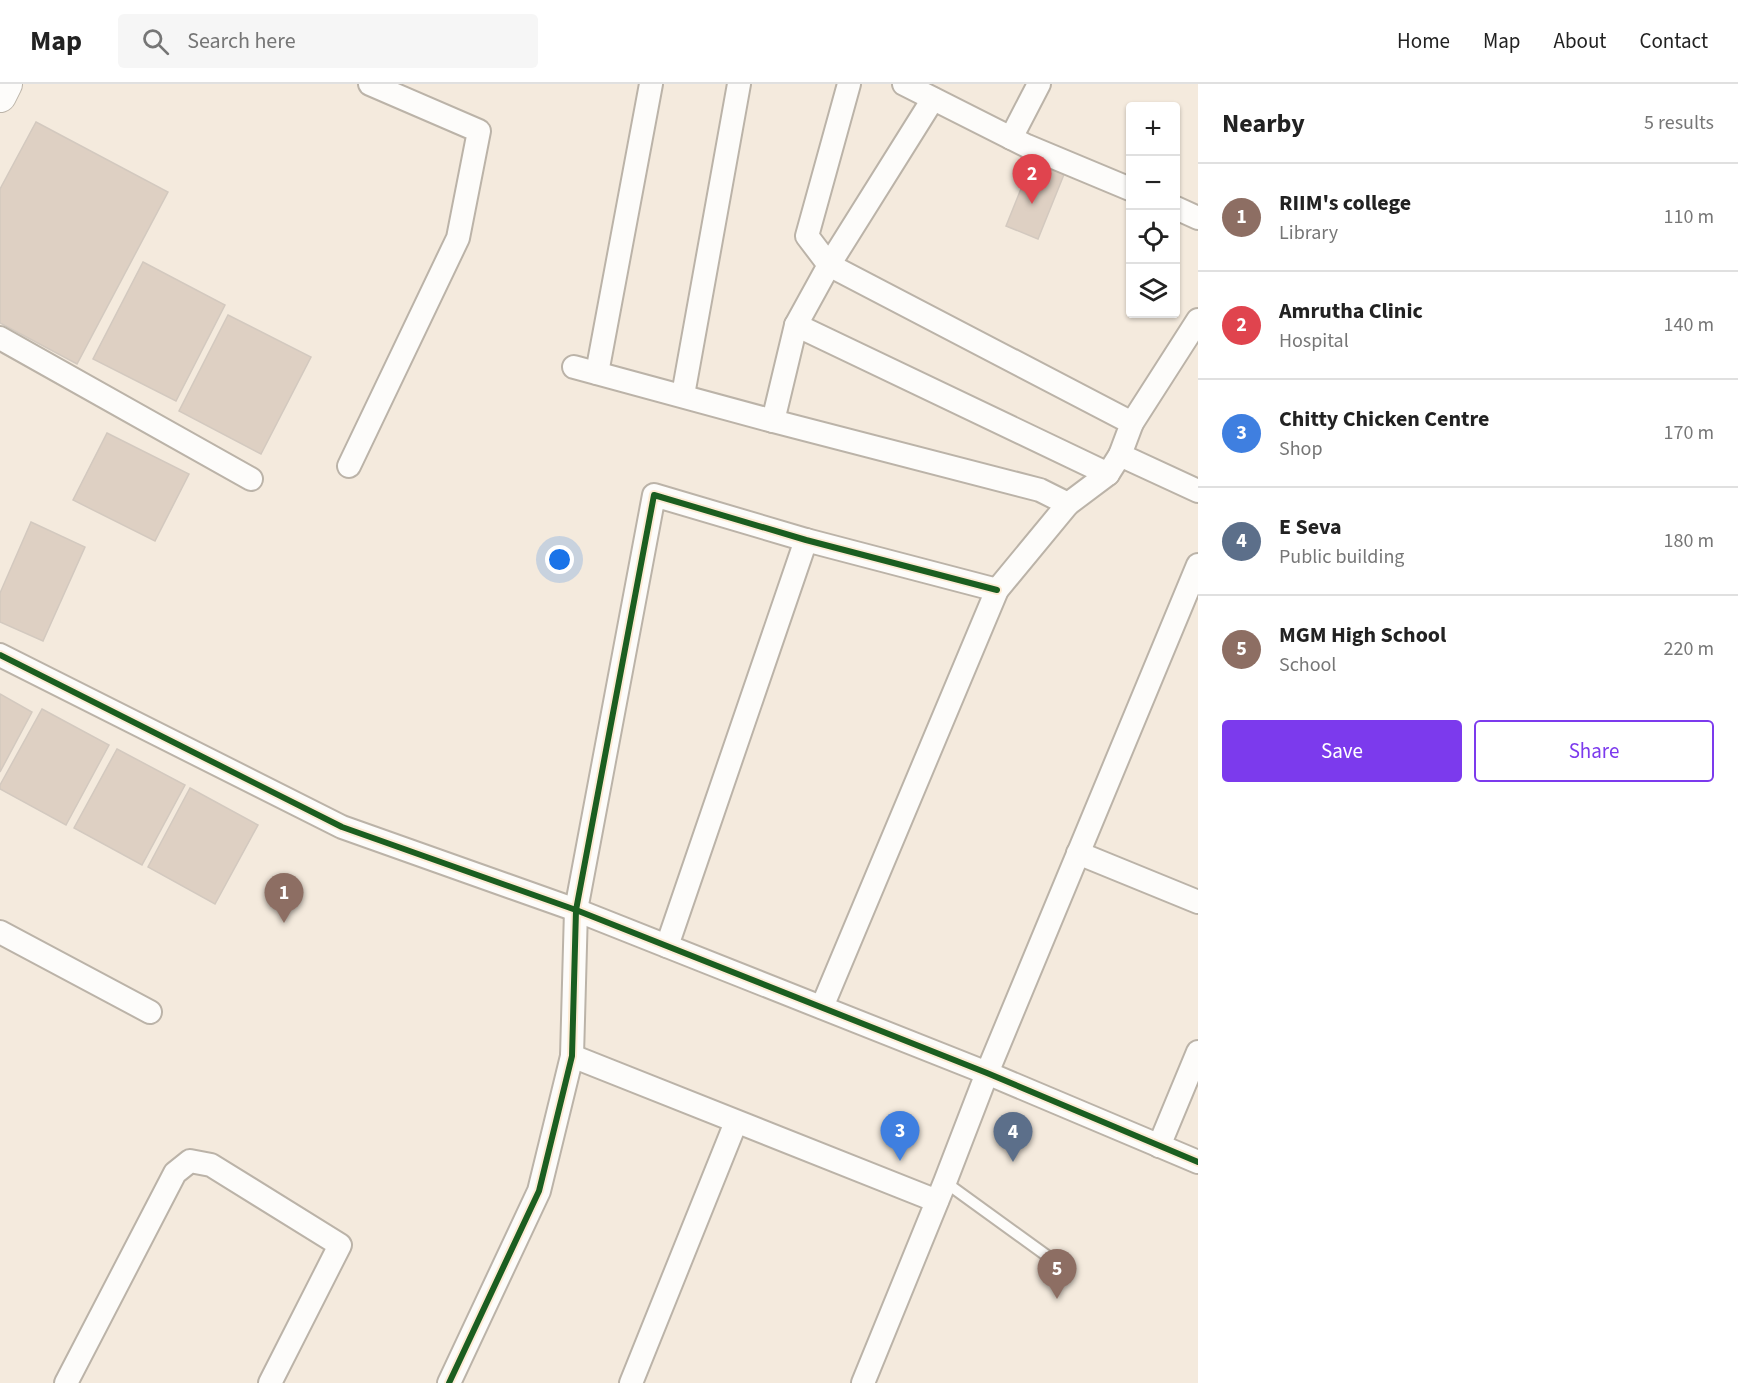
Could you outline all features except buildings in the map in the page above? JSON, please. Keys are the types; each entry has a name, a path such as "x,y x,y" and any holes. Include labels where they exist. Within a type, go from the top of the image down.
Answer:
{"street":[{"path":"0,96 6,84"},
{"path":"348,465 458,238 479,131 370,84"},
{"path":"597,373 651,84"},
{"path":"683,395 739,84"},
{"path":"849,84 807,236 829,265 1132,423"},
{"path":"1011,138 1039,84"},
{"path":"911,86 1011,138 1126,187"},
{"path":"773,422 796,325 829,265 933,99"},
{"path":"1180,210 1198,218"},
{"path":"822,1007 997,590 1068,504 1108,474 1120,454 1132,423 1198,320"},
{"path":"796,325 1108,474"},
{"path":"0,338 252,479"},
{"path":"574,367 683,395 773,422 1040,490 1068,504"},
{"path":"1120,454 1198,491"},
{"path":"449,1383 539,1191 572,1056 576,910 654,495 806,540 997,590"},
{"path":"667,946 806,540"},
{"path":"862,1383 987,1073 1198,565"},
{"path":"0,655 342,827 576,910 987,1073 1198,1162"},
{"path":"1078,852 1198,902"},
{"path":"0,932 150,1012"},
{"path":"1159,1146 1198,1052"},
{"path":"572,1056 735,1122 941,1191"},
{"path":"632,1383 735,1122"},
{"path":"66,1383 175,1173 190,1161 211,1164 340,1245 270,1383"}],"lane":[{"path":"941,1191 1068,1271"}],"cycle path":[{"path":"449,1383 539,1191 572,1056 576,910 654,495 806,540 997,590"},
{"path":"0,655 342,827 576,910 987,1073 1198,1162"}],"place":[{"name":"Amrutha Clinic","path":"1032,204"},
{"name":"RIIM's college","path":"284,923"},
{"name":"Chitty Chicken Centre","path":"900,1161"},
{"name":"E Seva","path":"1013,1162"},
{"name":"MGM High School","path":"1057,1299"}]}
